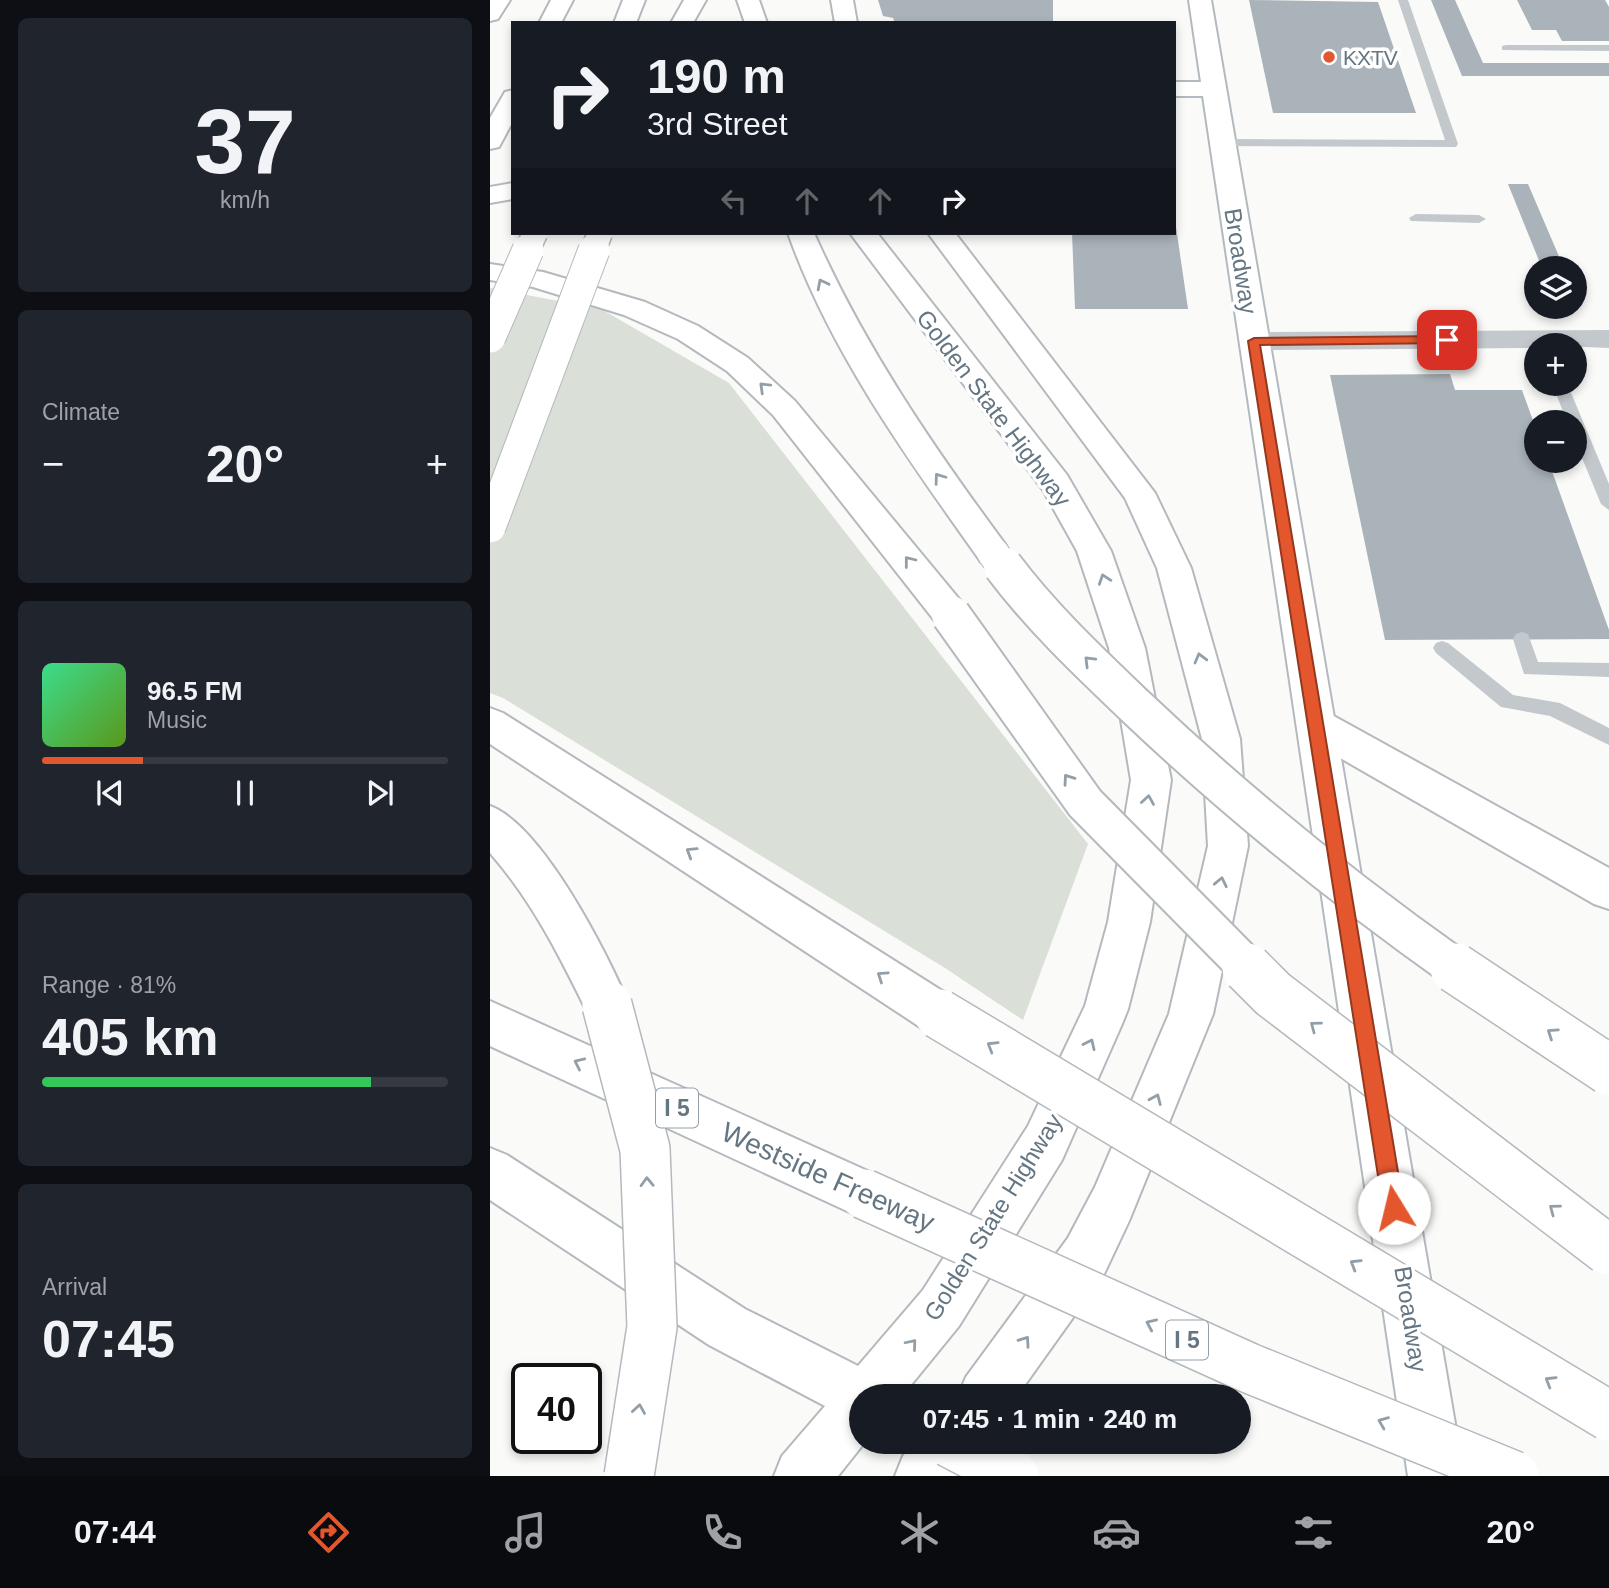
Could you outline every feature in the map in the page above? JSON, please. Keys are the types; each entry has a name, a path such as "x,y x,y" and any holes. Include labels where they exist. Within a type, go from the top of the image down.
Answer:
{"main road":[{"path":"490,13 499,0"},
{"path":"551,21 562,0"},
{"path":"626,21 634,0"},
{"path":"683,21 695,0"},
{"path":"739,0 740,21"},
{"path":"748,0 754,21"},
{"path":"842,0 846,21"},
{"name":"Broadway","path":"1200,0 1436,1476"},
{"path":"1176,89 1215,89"},
{"path":"490,142 511,101"},
{"path":"490,195 511,191"},
{"path":"490,337 534,235"},
{"path":"490,527 599,235"},
{"path":"802,235 820,281 910,439 1004,568 1079,651 1182,754 1294,848 1451,966 1609,1070"},
{"name":"Golden State Highway","path":"865,235 1055,483 1094,551 1127,648 1151,780 1129,922 1106,1009 1068,1094 1045,1143 941,1308 878,1384"},
{"path":"943,235 1139,493 1145,505 1174,568 1221,739 1228,846 1191,1014 1112,1204 1086,1256 994,1384"},
{"path":"490,272 547,282 632,306 680,326 723,353 762,384 785,408 951,615 1085,803 1273,994 1609,1250"},
{"path":"490,724 939,1014 1609,1416"},
{"path":"1317,725 1609,890"},
{"path":"490,824 524,862 566,925 607,1005 645,1149 652,1328 629,1476"},
{"name":"Westside Freeway","path":"490,1023 1249,1368 1514,1476"},
{"path":"490,1172 727,1326"},
{"path":"490,1201 849,1390"},
{"path":"802,1476 849,1419"},
{"path":"923,1476 940,1454"},
{"path":"972,1454 1014,1476"}],"street":[{"path":"1587,341 1609,339"},
{"path":"1254,341 1524,346"}],"lane":[{"path":"1223,143 1452,144 1403,0"},
{"path":"1506,47 1609,48"},
{"path":"1416,218 1479,219"},
{"path":"1564,396 1609,504"},
{"path":"1522,639 1531,668 1609,670"},
{"path":"1442,648 1508,702 1553,709 1609,737"}],"shaded area":[{"path":"490,288 601,309 729,383 1088,844 1023,1020 945,968 503,698 490,693"}],"building":[{"path":"878,0 1053,0 1053,21 894,21 893,18 883,16"},
{"name":"KXTV","path":"1249,0 1378,2 1416,113 1273,113"},
{"path":"1431,0 1455,0 1483,63 1609,63 1609,76 1462,76"},
{"path":"1517,0 1605,0 1609,7 1609,41 1562,41 1556,30 1532,30"},
{"path":"1508,184 1528,184 1559,256 1537,256"},
{"path":"1176,227 1188,309 1075,309 1072,235 1176,235"},
{"path":"1450,374 1455,390 1522,390 1529,410 1524,410 1524,473 1553,473 1609,630 1609,639 1385,640 1330,375"}],"place":[{"name":"KXTV","path":"1329,57"}],"route":[{"path":"1394,1208 1254,341 1447,340"}]}
